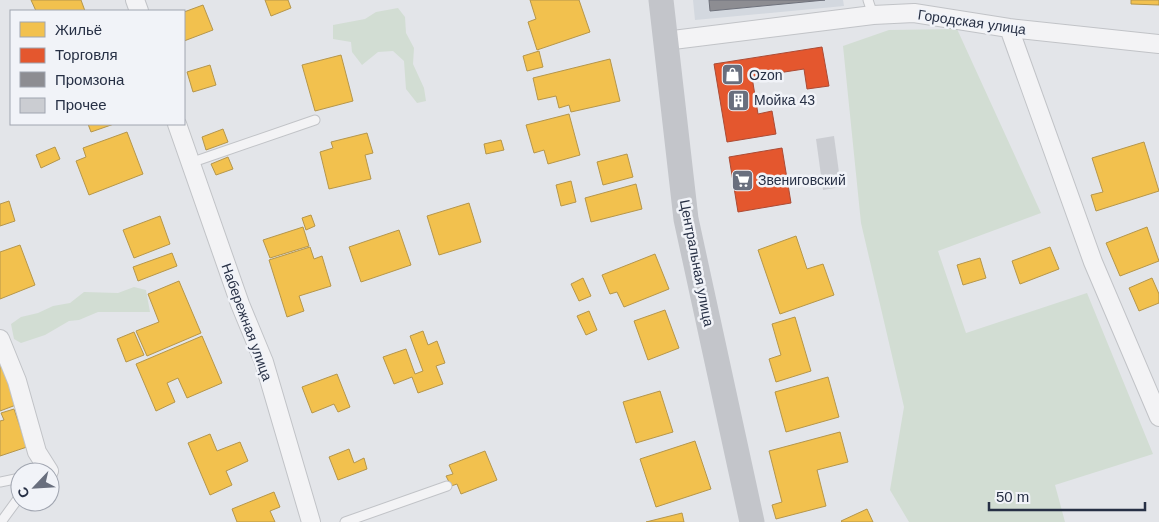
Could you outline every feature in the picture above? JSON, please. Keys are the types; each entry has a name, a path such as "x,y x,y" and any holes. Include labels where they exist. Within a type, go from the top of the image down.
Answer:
{"street":[{"name":"Центральная улица","path":"661,0 686,219 752,522"},
{"name":"Городская улица","path":"665,41 870,8 1009,28 1159,44"},
{"path":"1009,28 1093,262 1159,416"},
{"name":"Набережная улица","path":"177,125 240,304 264,362 311,522"},
{"path":"0,338 17,381 37,452 43,462"}],"lane":[{"path":"190,163 315,120"},
{"path":"345,522 447,486"},
{"path":"1,522 10,510"}],"shaded area":[{"path":"693,0 843,0 844,6 695,20"},
{"path":"398,8 405,17 406,33 414,48 413,64 424,88 426,101 417,103 406,89 404,61 393,51 378,52 362,65 352,52 351,42 333,39 333,25 365,19 376,12"},
{"path":"957,29 1041,213 938,251 966,333 1087,293 1153,454 1055,485 1065,522 909,522 890,490 904,407 861,223 843,46 889,30"},
{"path":"134,287 146,290 150,312 98,312 79,320 69,321 45,335 21,343 14,339 11,324 21,317 38,313 53,306 70,303 84,292 118,293"}],"building: Жильё":[{"path":"31,0 81,0 85,10 36,10"},
{"path":"265,0 288,0 291,8 271,16"},
{"path":"530,0 579,0 590,32 537,50 528,22 536,19"},
{"path":"1131,0 1159,0 1159,5 1131,4"},
{"path":"203,5 213,30 185,41 185,12"},
{"path":"539,51 543,67 527,71 523,56"},
{"path":"341,55 353,101 315,111 302,65"},
{"path":"610,59 620,101 571,112 569,105 559,108 556,96 538,100 533,78"},
{"path":"210,65 216,85 193,92 187,72"},
{"path":"569,114 580,155 548,164 544,150 534,153 526,125"},
{"path":"88,125 111,125 91,132"},
{"path":"223,129 228,142 206,150 202,137"},
{"path":"127,132 143,174 89,195 76,161 86,157 83,148"},
{"path":"367,133 373,153 365,155 371,179 329,189 320,152 333,148 331,142"},
{"path":"501,140 504,150 486,154 484,144"},
{"path":"1144,142 1159,191 1096,211 1091,195 1103,192 1092,158"},
{"path":"55,147 60,159 41,168 36,155"},
{"path":"627,154 633,177 603,185 597,162"},
{"path":"228,157 233,169 216,175 211,164"},
{"path":"571,181 576,202 561,206 556,185"},
{"path":"636,184 642,209 591,222 585,198"},
{"path":"9,201 15,221 0,226 0,204"},
{"path":"469,203 481,242 439,255 427,216"},
{"path":"311,215 315,226 306,230 302,218"},
{"path":"160,216 170,244 134,258 123,230"},
{"path":"303,227 309,246 270,258 263,240"},
{"path":"1147,227 1159,261 1120,276 1106,243"},
{"path":"399,230 411,265 361,282 349,247"},
{"path":"796,236 807,269 823,264 834,295 780,314 758,250"},
{"path":"20,245 35,285 0,299 0,252"},
{"path":"310,247 314,259 322,256 331,286 299,296 304,311 287,317 269,260"},
{"path":"1050,247 1059,269 1020,284 1012,261"},
{"path":"172,253 177,266 138,281 133,267"},
{"path":"655,254 669,289 624,307 617,292 610,294 602,275"},
{"path":"980,258 986,278 963,285 957,265"},
{"path":"583,278 591,296 579,301 571,284"},
{"path":"1152,278 1159,294 1159,303 1139,311 1129,288"},
{"path":"179,281 201,333 147,356 136,331 159,322 148,294"},
{"path":"665,310 679,348 648,360 634,321"},
{"path":"589,311 597,330 586,335 577,316"},
{"path":"795,317 811,371 776,382 769,359 781,355 772,324"},
{"path":"423,331 428,345 437,341 445,363 436,366 443,384 418,393 412,377 394,384 383,357 406,349 415,374 423,371 410,336"},
{"path":"134,332 144,355 126,362 117,339"},
{"path":"202,336 222,383 187,398 178,378 167,383 175,402 156,411 136,364"},
{"path":"0,360 16,405 0,411"},
{"path":"337,374 350,407 338,412 334,404 312,413 302,387"},
{"path":"828,377 839,417 786,432 775,392"},
{"path":"660,391 673,432 636,443 623,402"},
{"path":"14,409 27,447 0,456 0,421 4,420 1,413"},
{"path":"840,432 848,462 817,470 826,506 776,519 772,505 782,502 769,451"},
{"path":"210,434 217,451 240,442 248,461 226,471 232,485 210,495 188,443"},
{"path":"695,441 711,489 656,507 640,459"},
{"path":"349,449 354,463 364,458 367,469 338,480 329,457"},
{"path":"485,451 497,480 461,494 457,484 451,486 446,476 453,474 449,465"},
{"path":"274,492 280,507 270,511 275,522 237,522 232,509"},
{"path":"867,509 873,522 841,521"},
{"path":"682,513 684,522 646,522"}],"building: Торговля":[{"name":"Мойка 43","path":"822,47 829,86 807,89 804,69 752,77 758,114 772,111 776,134 727,142 714,64"},
{"path":"782,148 791,203 738,212 729,157"}],"building: Промзона":[{"path":"709,0 825,0 710,11"}],"building: Прочее":[{"path":"834,136 841,187 823,190 816,139"}],"place":[{"name":"Ozon","path":"733,75"},
{"name":"Мойка 43","path":"738,100"},
{"name":"Звениговский","path":"742,180"}]}
